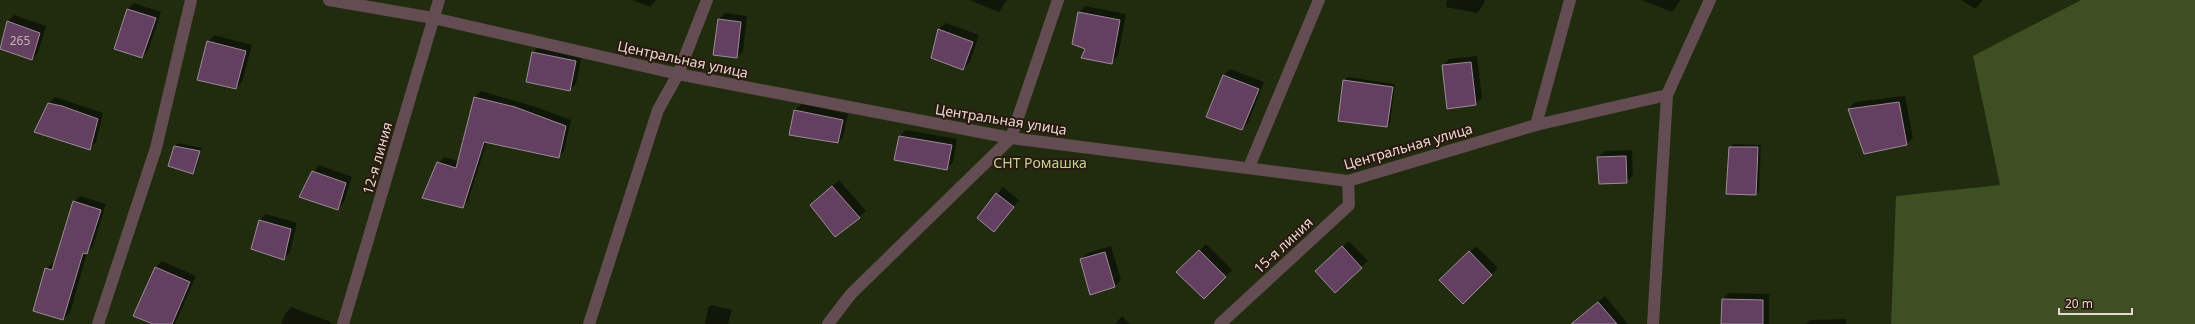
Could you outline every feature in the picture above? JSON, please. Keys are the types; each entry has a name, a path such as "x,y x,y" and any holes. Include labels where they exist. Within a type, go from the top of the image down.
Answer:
{"street":[{"path":"98,324 156,148 191,0"},
{"name":"Центральная улица","path":"329,0 433,18 678,74 1011,138 1249,167 1348,181 1536,125 1667,95"},
{"name":"12-я линия","path":"343,324 439,0"},
{"path":"589,324 658,110 678,74 707,0"},
{"path":"828,324 851,294 1011,138 1058,0"},
{"path":"1249,167 1320,0"},
{"path":"1536,125 1570,0"},
{"path":"1653,324 1667,95 1710,0"},
{"name":"15-я линия","path":"1220,324 1349,205 1348,181"}],"green space":[{"name":"СНТ Ромашка","path":"0,0 2081,0 1973,56 2001,185 1897,196 1891,324 0,324"},
{"path":"2081,0 2195,0 2195,324 1891,324 1896,196 2000,185 1973,56"}],"building":[{"path":"127,9 156,18 142,58 114,49"},
{"path":"1078,12 1120,20 1112,64 1081,58 1085,49 1072,44"},
{"path":"718,19 741,22 737,58 713,55"},
{"path":"7,21 40,33 32,60 0,49"},
{"path":"938,29 973,42 963,70 931,58"},
{"path":"207,41 246,51 236,89 197,80"},
{"path":"532,52 576,61 570,91 526,82"},
{"path":"1471,62 1476,105 1447,109 1442,65"},
{"path":"1223,75 1259,89 1242,130 1206,117"},
{"path":"1343,80 1393,87 1387,127 1338,121"},
{"path":"474,97 515,107 566,126 559,158 484,142 463,208 422,198 437,162 456,168"},
{"path":"1899,102 1907,145 1864,154 1848,109"},
{"path":"48,103 62,106 98,119 90,150 34,132"},
{"path":"794,110 843,120 838,143 789,135"},
{"path":"899,136 952,145 947,170 894,160"},
{"path":"174,146 200,151 193,174 168,166"},
{"path":"1729,147 1758,147 1756,195 1726,194"},
{"path":"1626,156 1627,183 1599,184 1597,157"},
{"path":"312,171 346,183 338,210 299,197"},
{"path":"832,186 860,218 835,237 810,205"},
{"path":"996,193 1014,207 994,232 977,218"},
{"path":"73,201 101,210 87,254 83,253 63,320 33,311 45,268 52,270"},
{"path":"259,220 291,229 284,260 251,249"},
{"path":"1342,246 1362,268 1335,293 1315,271"},
{"path":"1199,250 1226,277 1204,299 1176,272"},
{"path":"1469,251 1492,275 1463,304 1439,280"},
{"path":"1105,252 1115,287 1090,295 1080,259"},
{"path":"155,267 190,282 172,324 153,324 133,316"},
{"path":"1722,299 1763,300 1763,324 1721,324"},
{"path":"1598,302 1617,324 1571,324"}]}
